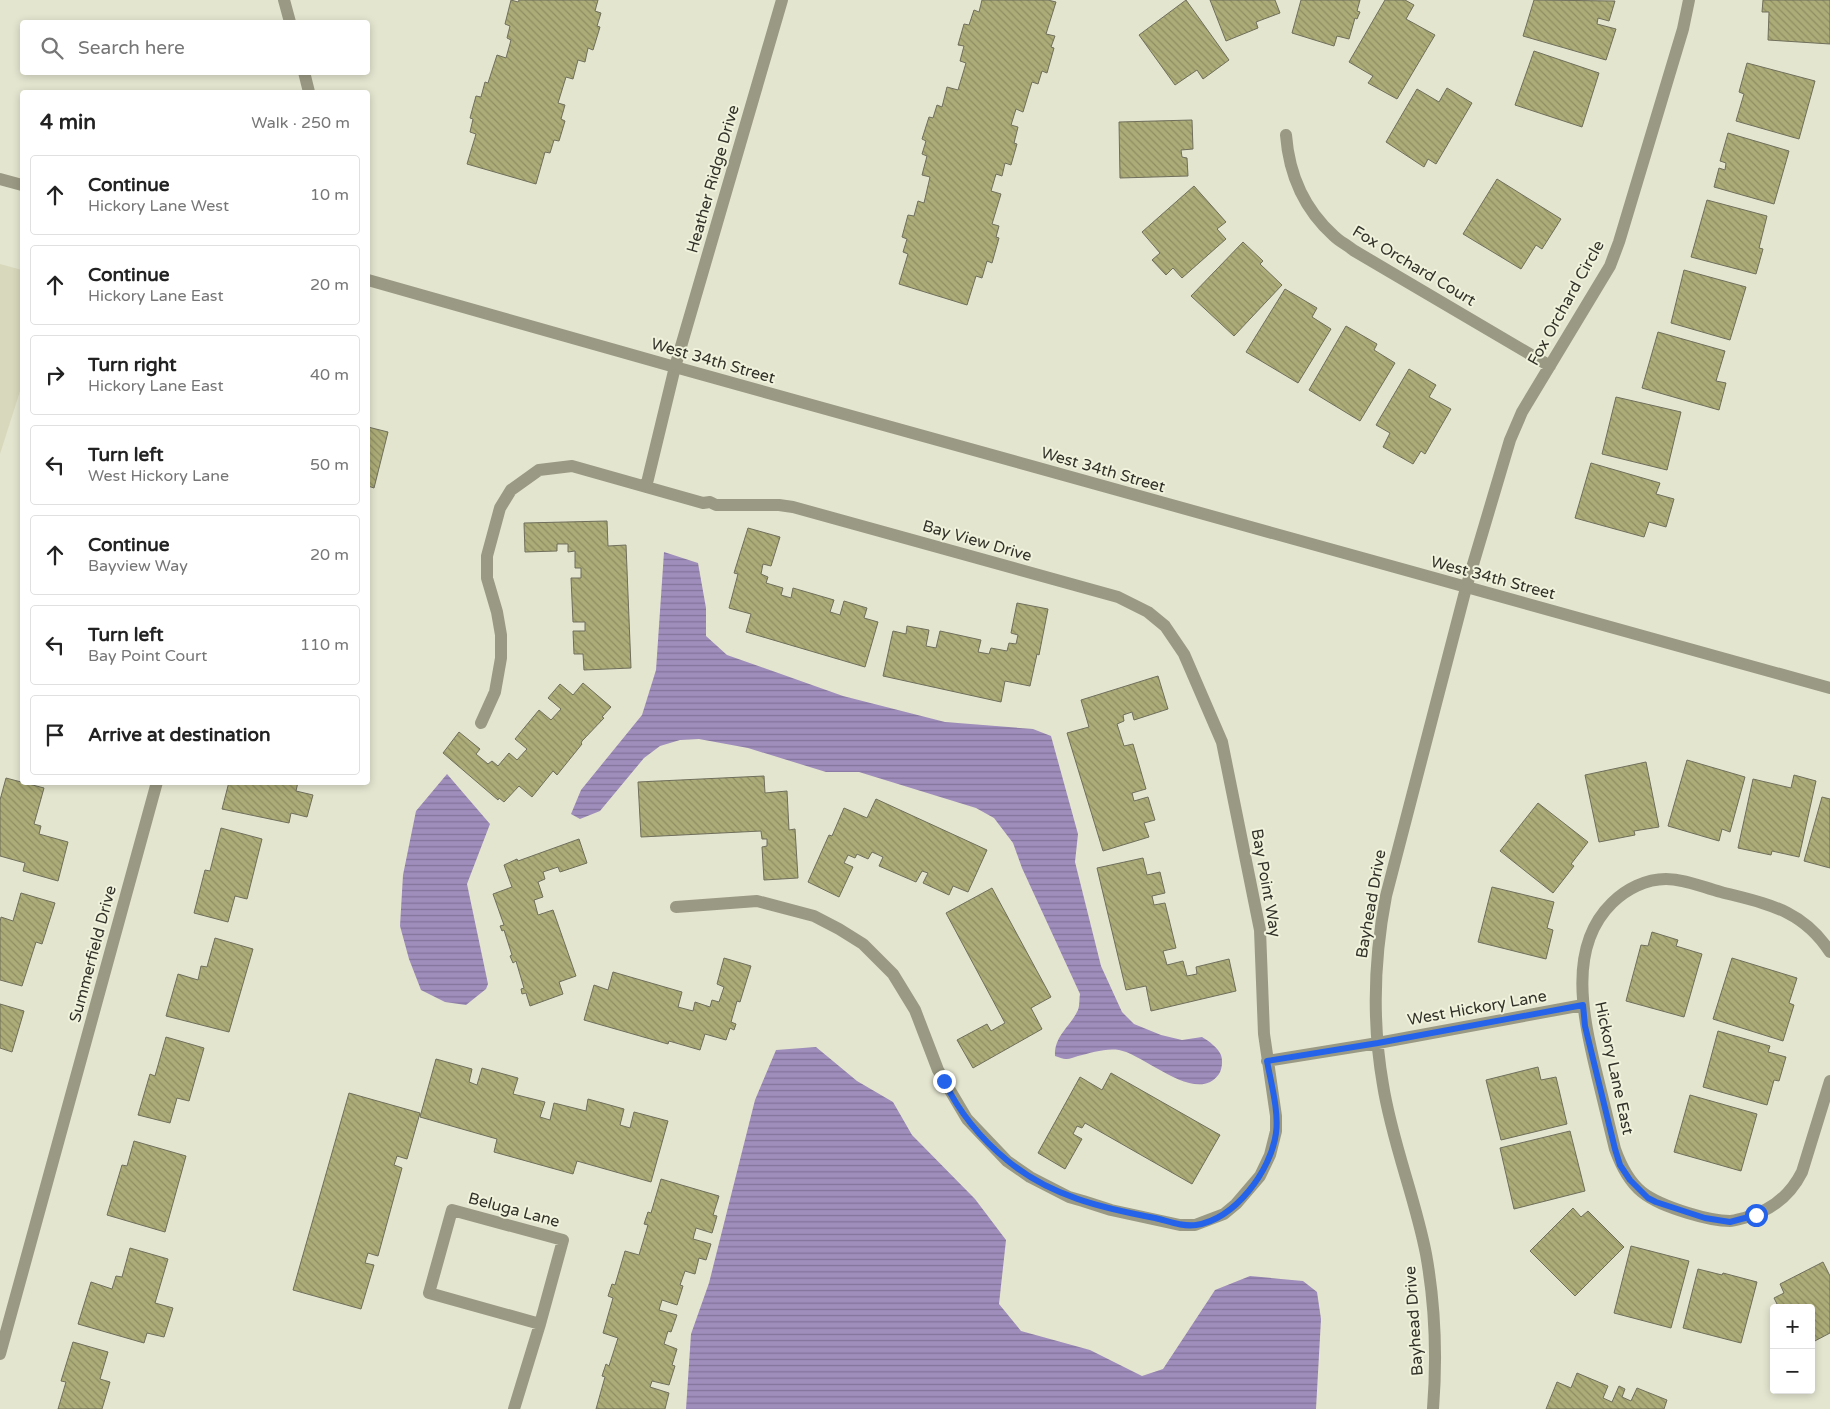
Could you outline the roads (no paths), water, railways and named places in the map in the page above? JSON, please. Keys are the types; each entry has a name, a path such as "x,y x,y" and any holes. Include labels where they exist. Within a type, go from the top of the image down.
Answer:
{"street":[{"path":"284,0 289,20"},
{"name":"Heather Ridge Drive","path":"675,367 782,0"},
{"name":"Fox Orchard Circle","path":"1466,588 1510,440 1522,412 1605,274 1619,242 1683,29 1689,0"},
{"path":"305,75 308,90"},
{"name":"Fox Orchard Court","path":"1286,135 1290,165 1304,201 1323,226 1334,236 1362,255 1550,366"},
{"path":"0,179 20,185"},
{"name":"West 34th Street","path":"370,281 1466,588 1830,688"},
{"path":"646,487 675,367"},
{"name":"Bay View Drive","path":"481,724 495,692 501,658 501,634 487,578 487,556 496,518 508,495 519,483 539,470 572,466 703,503 793,507 1108,594 1138,606 1165,626 1184,654 1222,742"},
{"name":"Bayhead Drive","path":"1433,1409 1434,1326 1426,1254 1384,1094 1378,1043 1377,955 1386,896 1466,588"},
{"name":"Bay Point Way","path":"676,906 757,901 814,916 839,929 863,944 893,974 916,1010 938,1070 959,1107 976,1130 1007,1161 1030,1177 1069,1197 1110,1210 1180,1225 1196,1225 1224,1214 1236,1204 1260,1176 1275,1140 1276,1116 1267,1061 1262,1006 1260,930 1222,742"},
{"name":"Summerfield Drive","path":"0,1354 156,785"},
{"name":"Hickory Lane East","path":"1830,952 1805,923 1793,914 1780,908 1692,882 1666,879 1653,880 1629,889 1618,897 1600,916 1590,939 1582,982 1585,1026 1620,1165 1630,1180 1648,1198 1656,1202 1705,1218 1730,1222 1756,1215 1778,1203 1796,1184 1806,1162 1830,1081"},
{"name":"West Hickory Lane","path":"1267,1061 1378,1043 1583,1005"},
{"name":"Beluga Lane","path":"514,1409 540,1324 563,1240 452,1210 429,1293 540,1324"}]}
